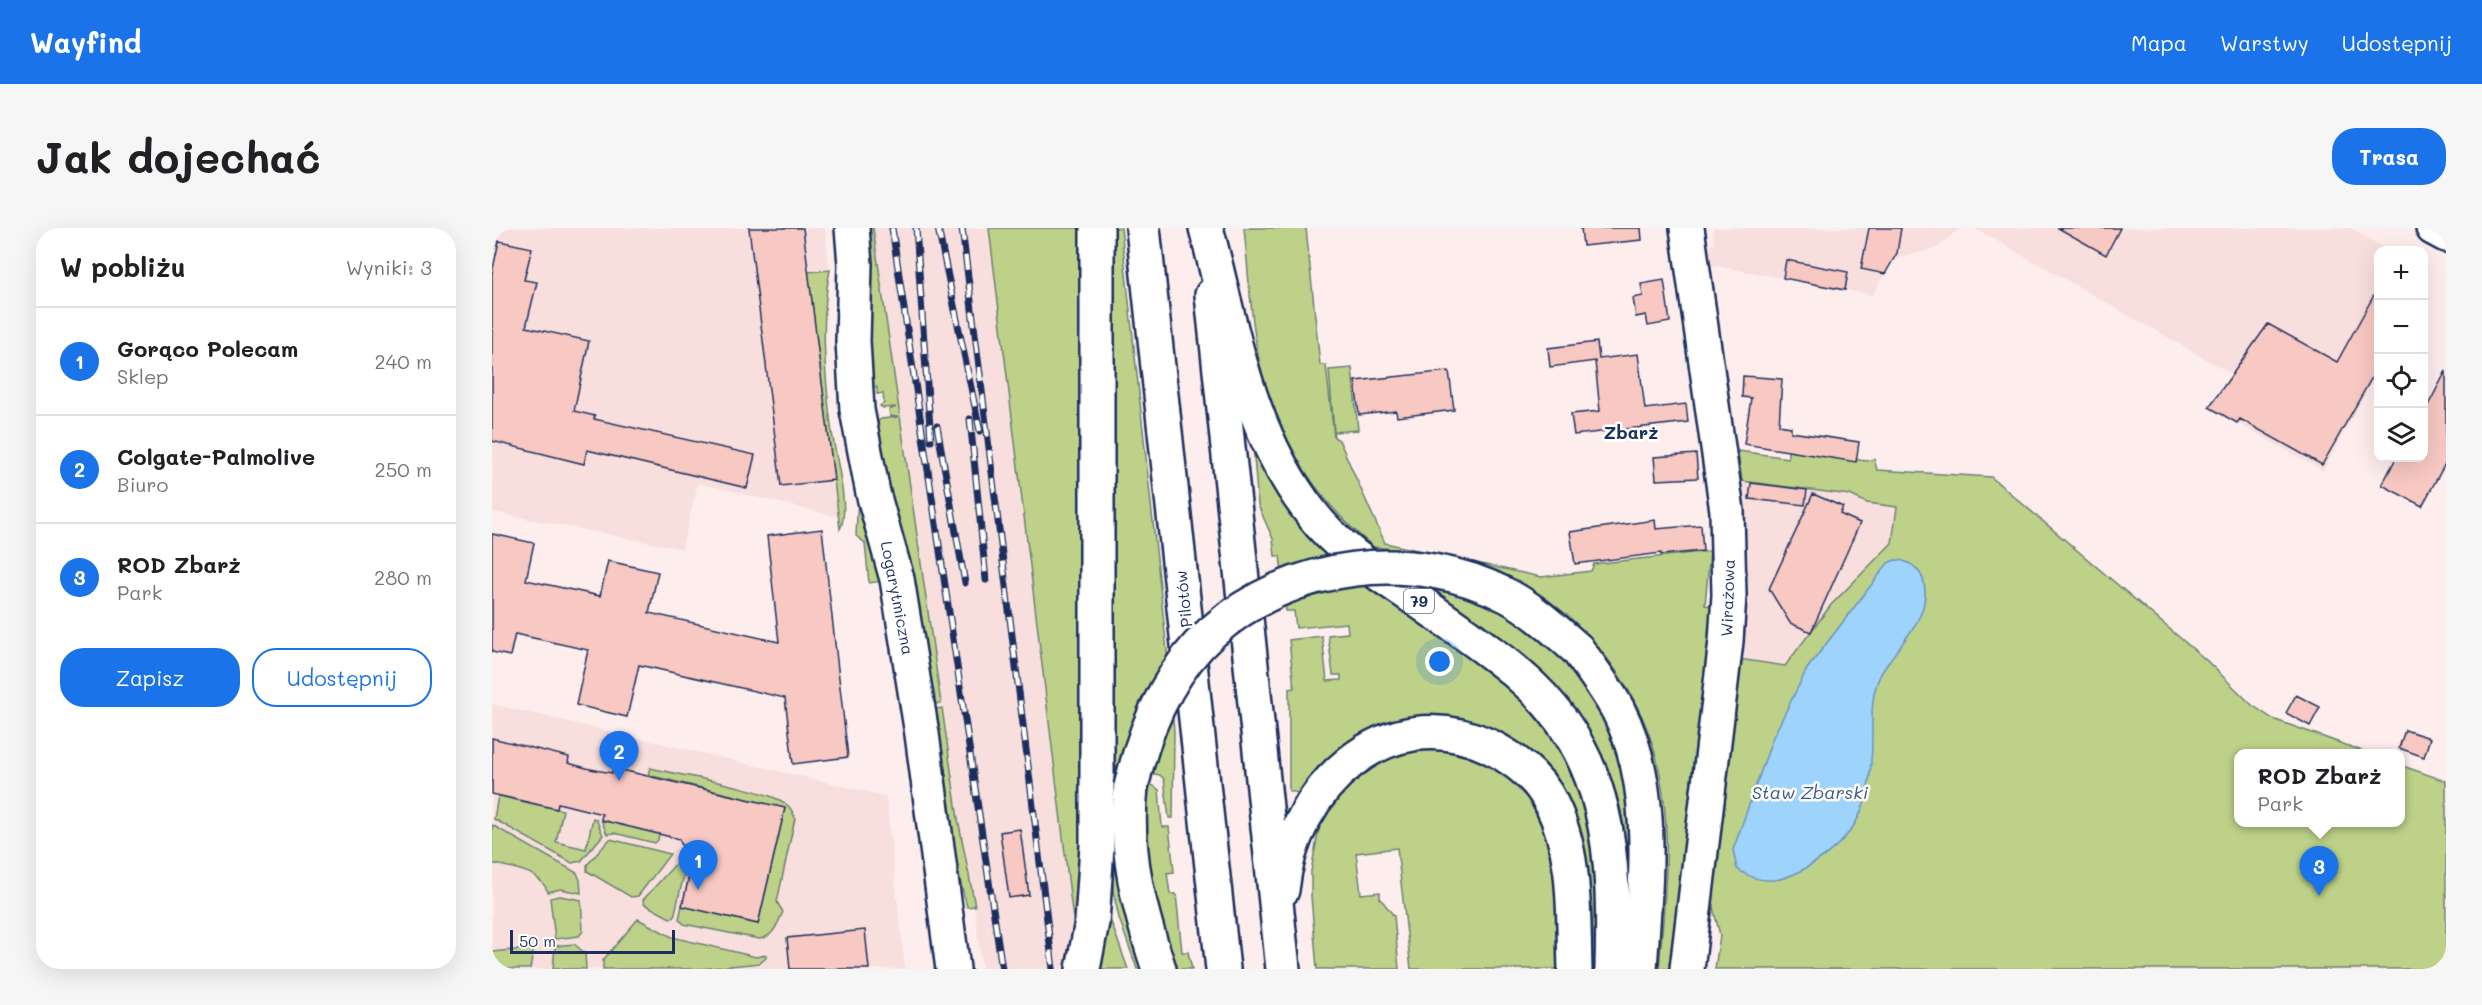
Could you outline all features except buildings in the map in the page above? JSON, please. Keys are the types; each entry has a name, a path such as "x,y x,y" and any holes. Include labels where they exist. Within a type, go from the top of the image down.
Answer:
{"main road":[{"name":"Logarytmiczna","path":"852,228 855,264 853,341 857,411 873,494 897,579 922,734 953,969"},
{"path":"1083,969 1092,922 1097,846 1097,228"},
{"name":"Pilotów","path":"1143,228 1223,969"},
{"path":"1206,228 1283,969"},
{"name":"79","path":"1206,228 1246,387 1257,420 1285,478 1313,516 1340,543 1521,676 1557,714 1578,746 1595,785 1607,824 1613,917 1611,969"},
{"name":"Wirażowa","path":"1687,228 1727,511 1729,595 1726,641 1687,969"},
{"path":"2433,228 2446,235"},
{"path":"1159,969 1138,902 1129,852 1131,787 1137,759 1153,716 1177,674 1193,653 1211,633 1244,609 1288,586 1316,576 1372,567 1429,570 1457,577 1510,597 1541,618 1577,649 1618,711 1632,747 1642,798 1647,857 1640,969"},
{"path":"1278,925 1282,886 1289,857 1304,820 1331,779 1347,763 1369,747 1401,735 1438,731 1475,739 1509,756 1534,777 1551,803 1563,834 1572,880 1575,969"}],"shaded area":[{"path":"502,228 825,228 830,270 809,272 838,517 698,483 682,549 492,512 492,273"},
{"path":"873,228 989,228 1079,969 982,969 974,903 958,819 899,420"},
{"path":"1713,228 1960,228 1937,248 1892,260 1873,295 1711,265 1708,246 1714,243"},
{"path":"1974,228 2351,228 2380,246 2374,246 2374,377 2323,471 2209,407 2232,374"},
{"path":"1742,481 1850,495 1867,503 1897,506 1892,543 1831,605 1785,666 1739,659 1744,559"},
{"path":"492,704 886,796 905,969 492,969"}],"green space":[{"path":"864,228 873,228 941,703 928,705 884,485 875,424 881,419 898,417 890,416 889,410 896,407 883,408 880,406 884,403 883,393 877,394 877,387 869,387"},
{"path":"989,228 1121,228 1174,732 1173,818 1169,818 1164,779 1160,775 1102,764 1106,908 1128,969 1079,969"},
{"path":"1244,228 1306,228 1320,365 1326,365 1334,437 1339,440 1385,543 1541,577 1591,571 1594,564 1710,551 1705,605 1713,606 1713,619 1676,969 1659,969 1666,855 1664,798 1652,743 1629,692 1614,668 1577,624 1532,589 1507,577 1459,561 1374,547 1337,513 1320,493 1291,449 1270,402 1263,378 1253,322"},
{"path":"830,270 825,308 824,348 831,426 843,494 843,520 840,529 808,272"},
{"path":"1352,368 1358,430 1334,432 1329,370"},
{"path":"1253,445 1520,696 1555,735 1571,765 1586,814 1594,863 1598,941 1587,940 1518,744 1497,733 1474,725 1427,718 1403,720 1380,726 1359,736 1339,751 1303,794 1289,791 1289,689 1294,688 1289,640 1322,636 1327,681 1341,680 1341,675 1333,675 1328,635 1348,633 1347,623 1296,628 1294,611 1286,611 1280,556 1275,556 1273,539 1258,505"},
{"path":"1738,451 1788,458 1788,451 1867,461 1874,459 1877,470 1991,477 2206,660 2252,705 2273,719 2357,749 2234,749 2234,827 2405,827 2405,767 2446,781 2446,969 1715,969 1720,935 1708,888 1739,659 1785,666 1831,605 1892,543 1897,507 1867,503 1850,495 1742,481"},
{"path":"858,496 883,581 869,583 865,543 856,536"},
{"path":"1421,584 1477,595 1513,610 1553,649 1583,684 1607,724 1623,768 1627,791 1633,900 1626,900 1625,836 1616,794 1589,731 1571,704 1528,658 1503,638"},
{"path":"942,708 958,819 975,906 967,907 949,837 929,710"},
{"path":"1440,745 1497,765 1527,794 1540,817 1556,870 1561,969 1411,969 1397,848 1356,853 1361,894 1380,892 1380,898 1394,916 1399,969 1317,969 1311,871 1319,828 1330,804 1340,789 1382,757"},
{"path":"650,768 758,792 785,803 793,812 795,818 777,902 783,912 768,936 759,939 684,924 679,919 682,906 758,924 785,808 648,775"},
{"path":"1148,782 1159,790 1162,827 1169,827 1174,872 1167,873 1170,894 1176,894 1182,952 1188,952 1192,969 1172,969 1160,921 1151,877 1146,832"},
{"path":"1110,784 1114,784 1113,825 1145,969 1137,969 1119,918 1113,891"},
{"path":"498,796 563,810 556,842 586,849 593,818 596,819 603,835 581,861 572,863 494,819"},
{"path":"601,820 659,834 658,840 655,843 614,833 607,834"},
{"path":"492,825 577,873 581,893 560,889 548,892 544,884 531,874 492,863"},
{"path":"610,839 670,854 638,896 631,897 587,871 587,865"},
{"path":"678,861 683,862 685,870 674,917 670,918 644,904 643,900"},
{"path":"560,896 581,900 583,931 579,936 555,939 550,898"},
{"path":"638,919 672,937 756,957 766,955 766,958 760,963 701,969 603,969 603,960"},
{"path":"574,944 585,953 586,969 553,969 555,946"},
{"path":"534,948 530,969 492,969 492,952"}],"water":[{"name":"Staw Zbarski","path":"1895,560 1907,562 1917,569 1923,579 1924,605 1913,628 1889,661 1877,683 1873,703 1869,780 1860,815 1851,830 1839,843 1824,856 1795,874 1778,879 1762,880 1745,874 1737,869 1733,850 1773,737 1807,669 1888,563"}],"railway":[{"path":"892,228 1002,969"},
{"path":"916,228 931,441"},
{"path":"938,228 980,431"},
{"path":"962,228 1053,969"},
{"path":"970,419 986,580"},
{"path":"937,426 965,583"}],"place":[{"name":"Colgate-Palmolive","path":"619,781"},
{"name":"Gorąco Polecam","path":"698,890"},
{"name":"ROD Zbarż","path":"2319,896"}],"district":[{"name":"Zbarż","path":"1631,432"}]}
